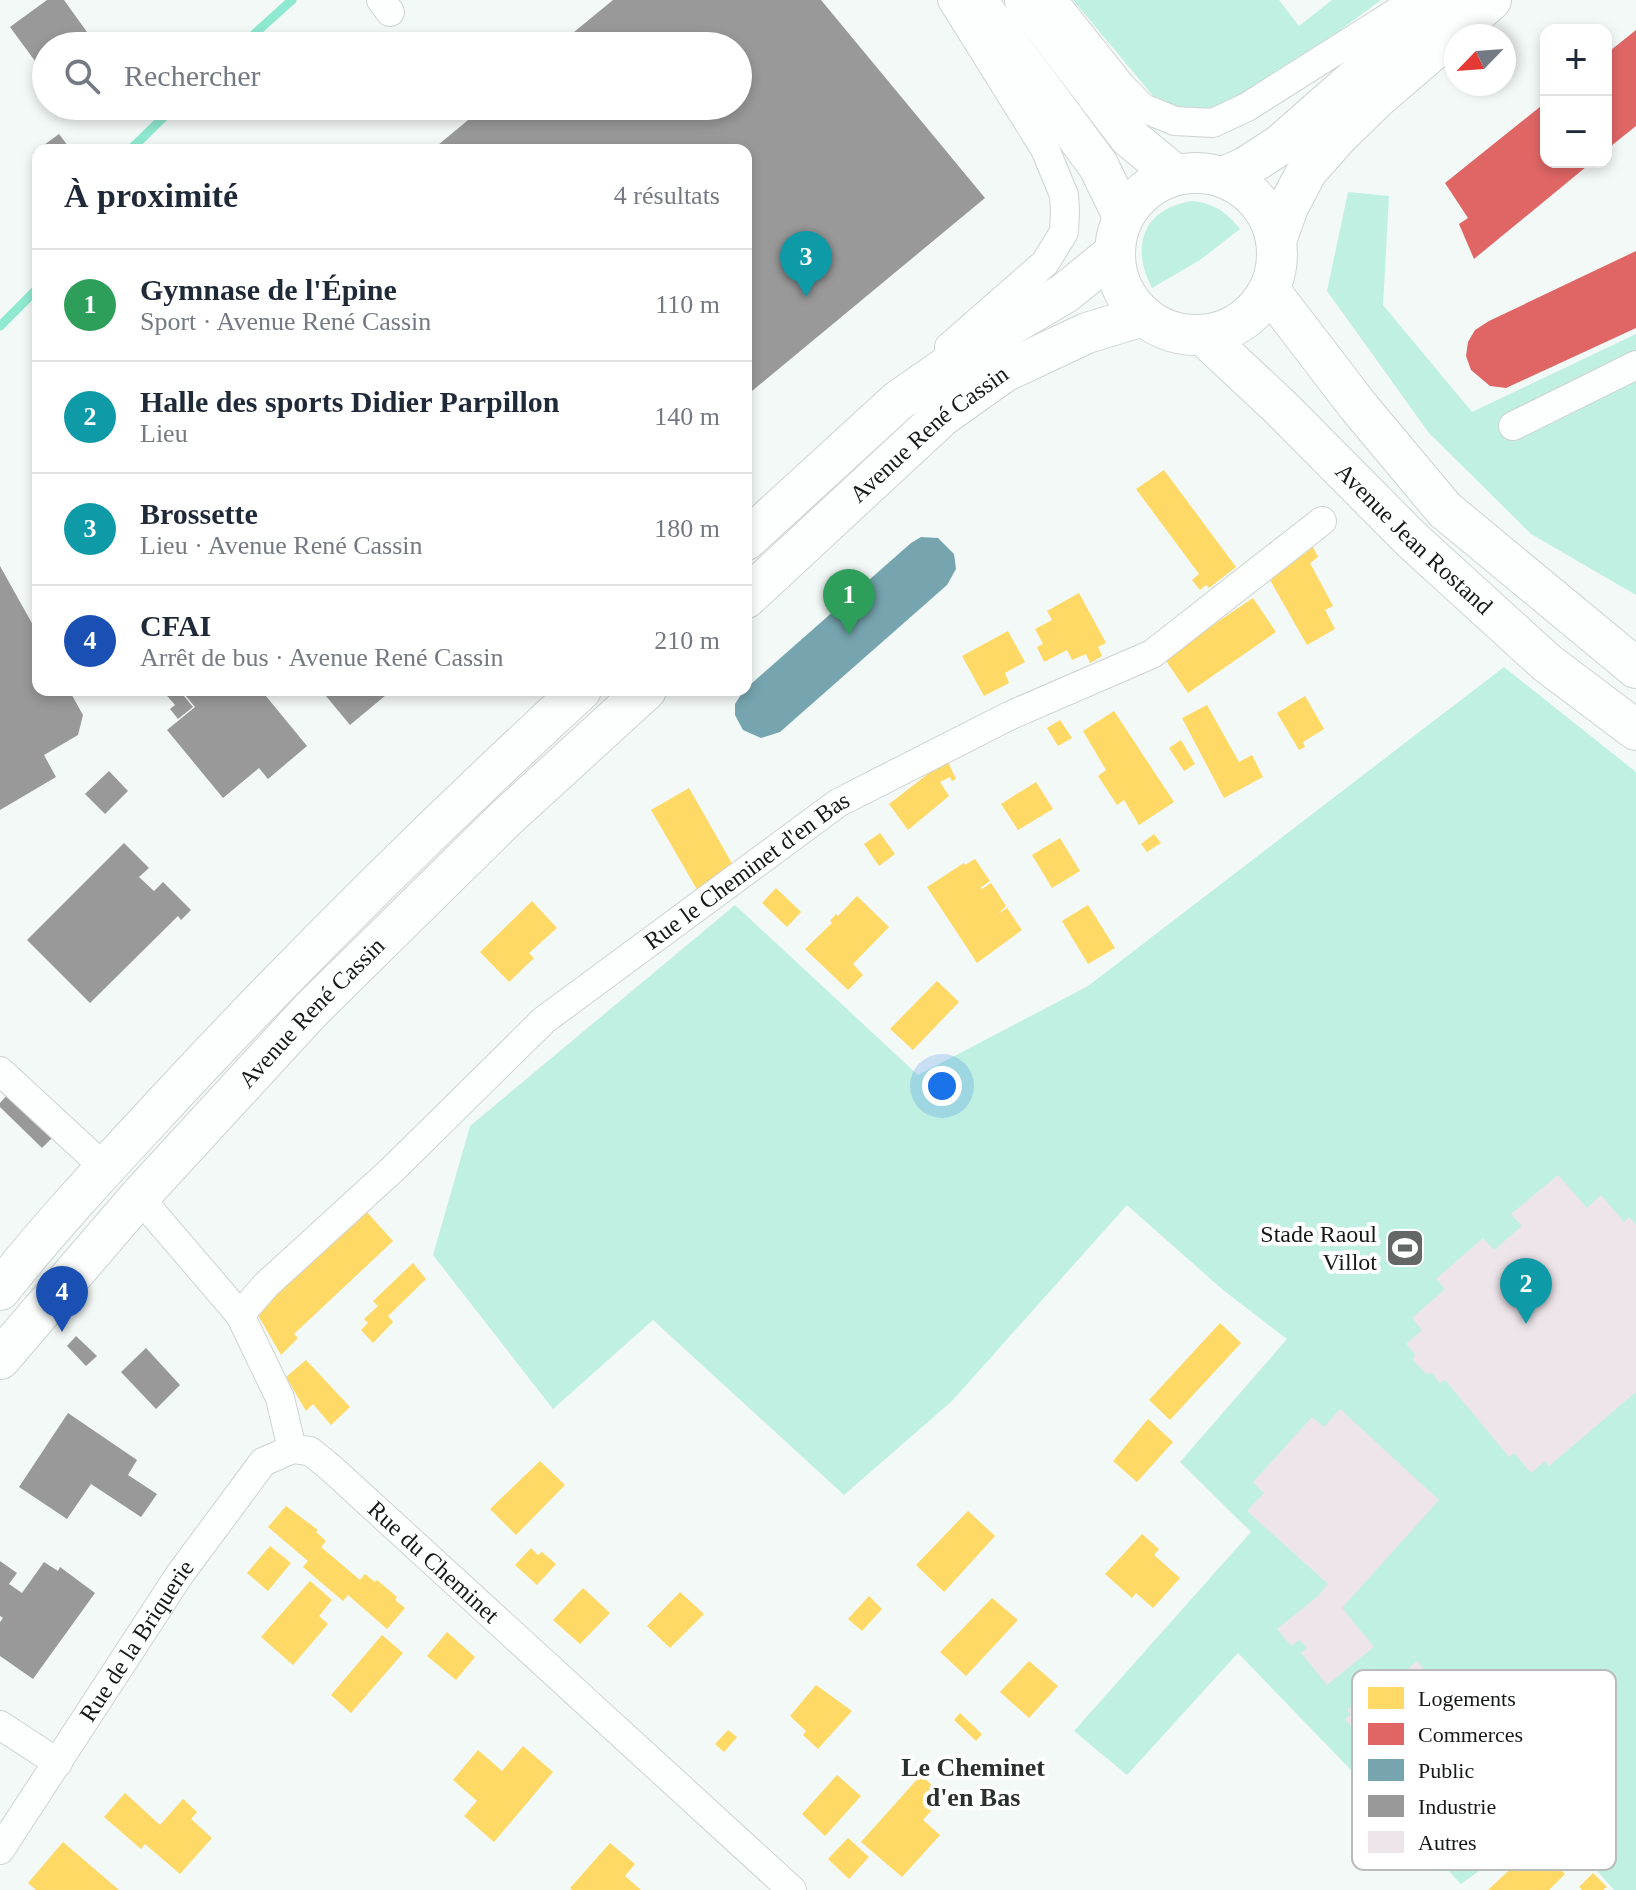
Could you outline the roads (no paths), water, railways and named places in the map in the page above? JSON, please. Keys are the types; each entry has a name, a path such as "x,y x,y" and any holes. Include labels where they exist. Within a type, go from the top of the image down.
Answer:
{"main road":[{"path":"976,0 1098,165 1118,234 1121,288 1143,316 1171,332 1204,336 1231,329 1253,313 1270,291 1277,265 1277,238 1288,207 1307,171 1378,97 1491,0"},
{"path":"1025,0 1129,137 1174,174"},
{"path":"1224,177 1280,145 1445,0"},
{"path":"1118,234 1144,190 1174,174 1199,172 1224,177 1249,191 1267,212 1277,238"},
{"name":"Avenue René Cassin","path":"752,535 899,400 987,339 1065,293 1118,234"},
{"name":"Avenue Jean Rostand","path":"1270,291 1358,406 1445,510 1636,668"},
{"name":"Avenue René Cassin","path":"752,592 942,416 1004,372 1087,333 1143,316"},
{"name":"Avenue Jean Rostand","path":"1204,336 1281,408 1412,540 1547,663 1636,730"},
{"name":"Avenue René Cassin","path":"0,1290 105,1168 280,980 477,786 574,696"},
{"name":"Avenue René Cassin","path":"0,1359 139,1197 311,1010 505,819 639,696"}],"street":[{"name":"Avenue René Cassin","path":"899,400 934,360 1045,263 1064,232 1064,195 1045,149 952,0"},
{"path":"1053,0 1122,87 1143,108 1175,121 1213,123 1247,107 1416,0"},
{"path":"1513,426 1636,365"},
{"name":"Rue le Cheminet d'en Bas","path":"240,1315 266,1285 393,1169 544,1020 812,822 838,803 1009,716 1152,654 1322,521"},
{"path":"0,1071 105,1168"},
{"path":"139,1197 240,1315 280,1398 292,1449"},
{"name":"Rue de la Briquerie","path":"0,1850 180,1574 263,1462 292,1449"},
{"name":"Rue du Cheminet","path":"292,1449 310,1451 332,1469 792,1890"},
{"path":"0,1725 58,1763"}],"waterway":[{"path":"257,32 292,0"},
{"path":"136,144 161,120"},
{"path":"0,326 32,294"}],"place":[{"name":"Brossette","path":"806,297"},
{"name":"Gymnase de l'Épine","path":"849,635"},
{"name":"Stade Raoul Villot","path":"1405,1248"},
{"name":"Halle des sports Didier Parpillon","path":"1526,1324"},
{"name":"CFAI","path":"62,1332"}],"district":[{"name":"Le Cheminet d'en Bas","path":"973,1782"}]}
